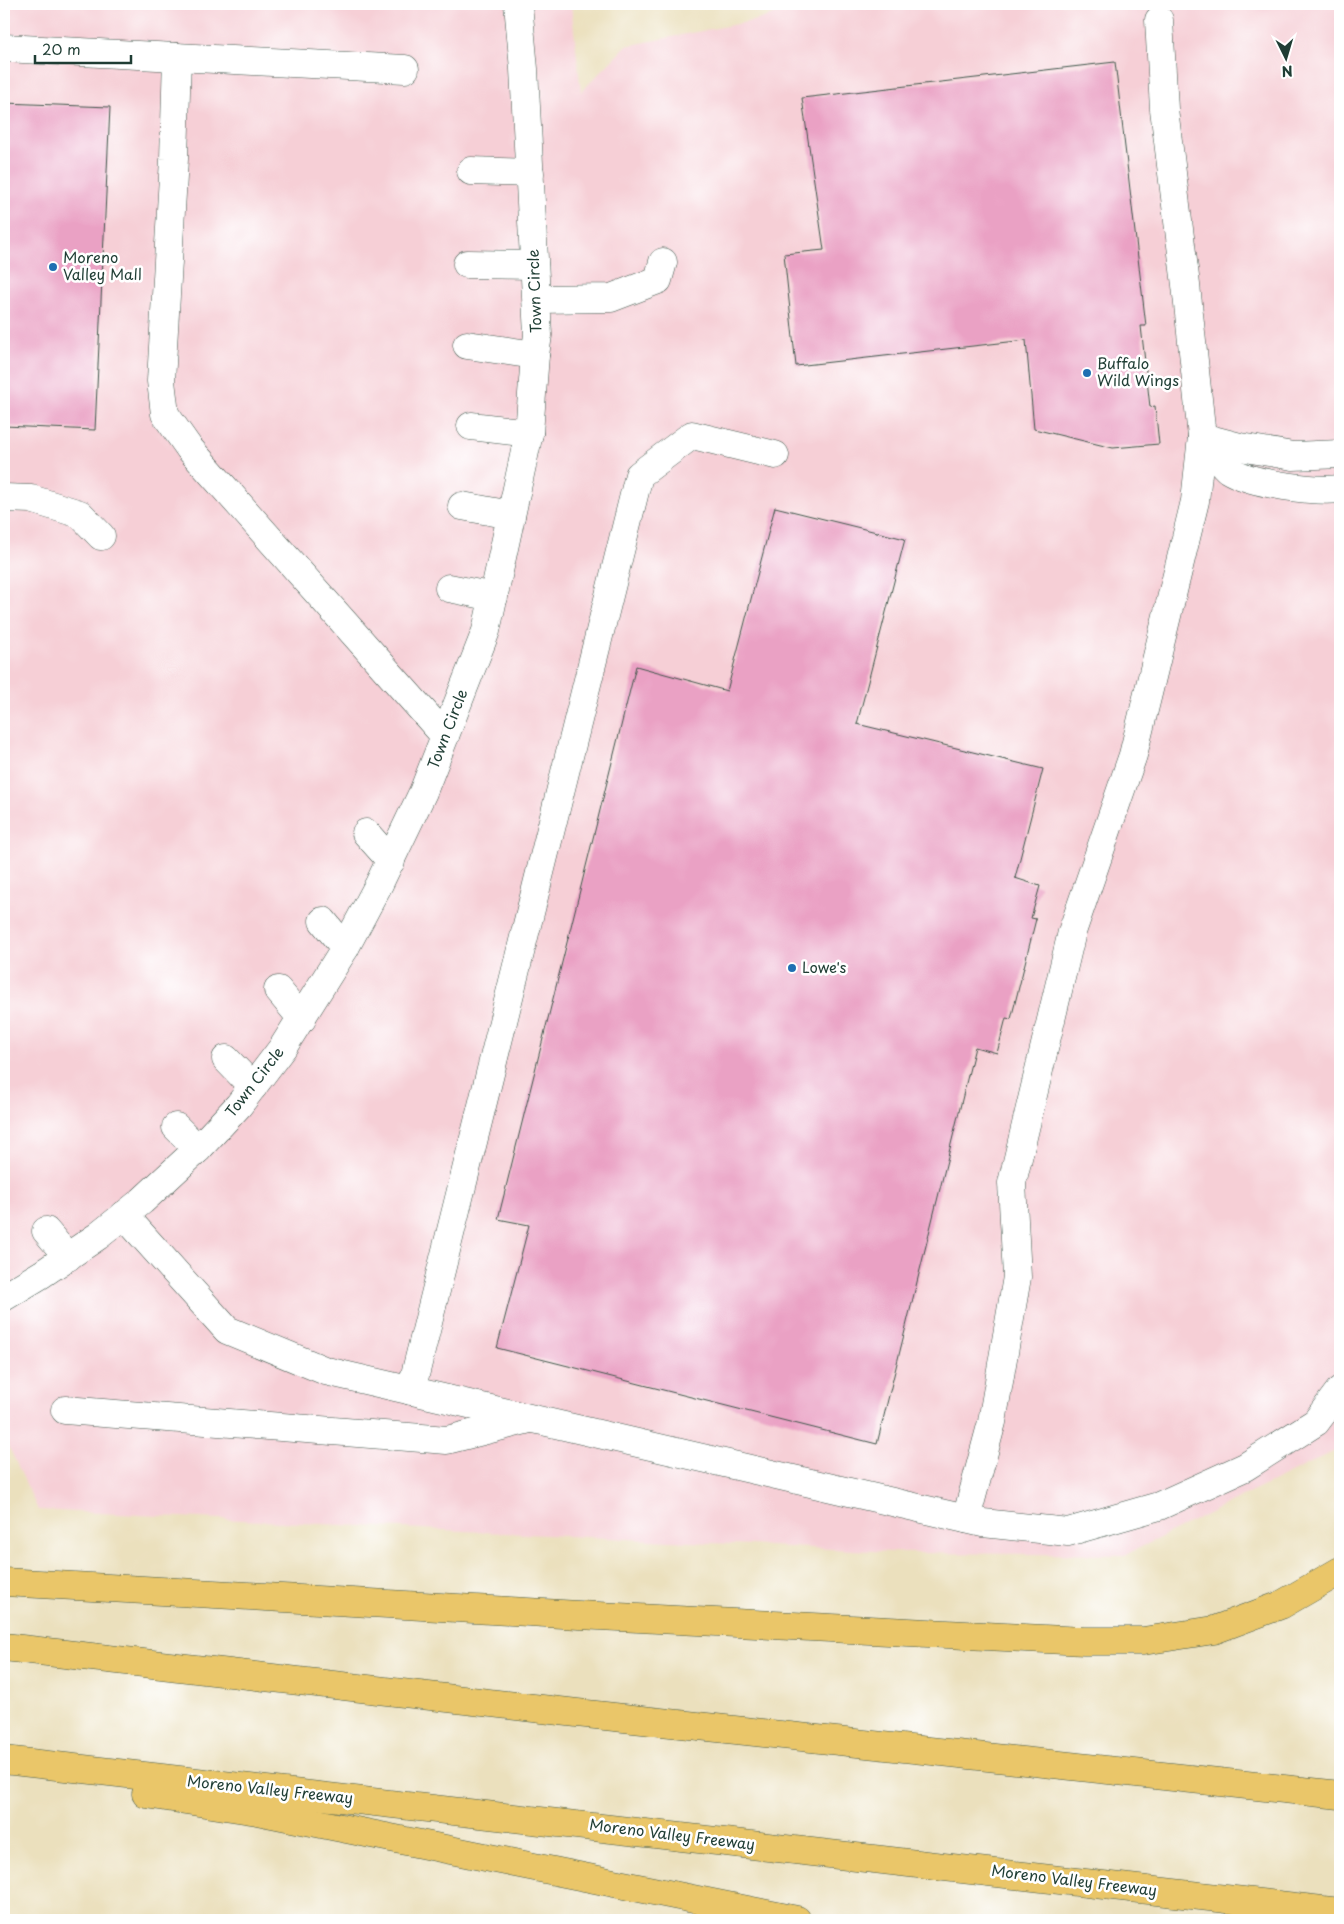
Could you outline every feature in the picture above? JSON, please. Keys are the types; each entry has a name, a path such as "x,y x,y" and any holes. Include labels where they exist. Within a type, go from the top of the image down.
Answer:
{"highway":[{"path":"4,1582 579,1615 1084,1641 1143,1641 1214,1630 1281,1605 1340,1571"},
{"path":"4,1647 577,1713 1340,1795"},
{"name":"Moreno Valley Freeway","path":"4,1760 1340,1912"},
{"path":"4,1772 257,1811 797,1920"}],"street":[{"name":"Town Circle","path":"4,1297 68,1257 124,1216 198,1149 253,1087 302,1019 345,948 391,861 424,792 486,632 529,433 538,335 524,69 518,4"},
{"path":"966,1520 992,1422 1018,1277 1012,1183 1072,932 1133,755 1195,501 1202,437 1185,275 1164,108 1159,20"},
{"path":"4,48 405,69"},
{"path":"177,57 174,159 161,381 165,414 189,448 445,736"},
{"path":"471,171 530,173"},
{"path":"537,299 611,298 658,280 663,262"},
{"path":"467,264 534,264"},
{"path":"467,345 535,355"},
{"path":"471,426 529,433"},
{"path":"411,1391 639,476 692,434 775,455"},
{"path":"1202,437 1240,447 1293,456 1340,454"},
{"path":"1202,437 1228,470 1267,484 1327,491 1340,489"},
{"path":"4,498 31,499 80,514 101,536"},
{"path":"462,506 511,516"},
{"path":"449,588 494,597"},
{"path":"366,833 391,861"},
{"path":"323,921 345,948"},
{"path":"278,990 302,1019"},
{"path":"226,1059 253,1087"},
{"path":"176,1126 198,1149"},
{"path":"124,1216 227,1330 326,1371 983,1523 1068,1532 1159,1506 1245,1467 1316,1422 1340,1390"},
{"path":"46,1231 68,1257"},
{"path":"65,1410 447,1440 530,1419"}],"shaded area":[{"path":"4,4 571,4 581,92 626,46 757,20 806,4 1340,4 1340,1446 1335,1451 1125,1555 913,1553 38,1510 4,1436"}],"building":[{"path":"1115,62 1146,326 1141,326 1150,407 1155,406 1159,444 1113,448 1034,429 1026,340 796,366 784,254 824,250 802,98"},
{"name":"Moreno Valley Mall","path":"4,103 110,107 95,430 4,426"},
{"name":"Lowe's","path":"775,507 905,539 857,724 1043,769 1015,878 1040,886 1031,918 1036,919 1011,1019 1006,1018 997,1053 975,1047 877,1444 497,1348 529,1225 498,1219 636,666 727,691"}],"place":[{"name":"Moreno Valley Mall","path":"53,267"},
{"name":"Buffalo Wild Wings","path":"1087,373"},
{"name":"Lowe's","path":"792,968"}]}
